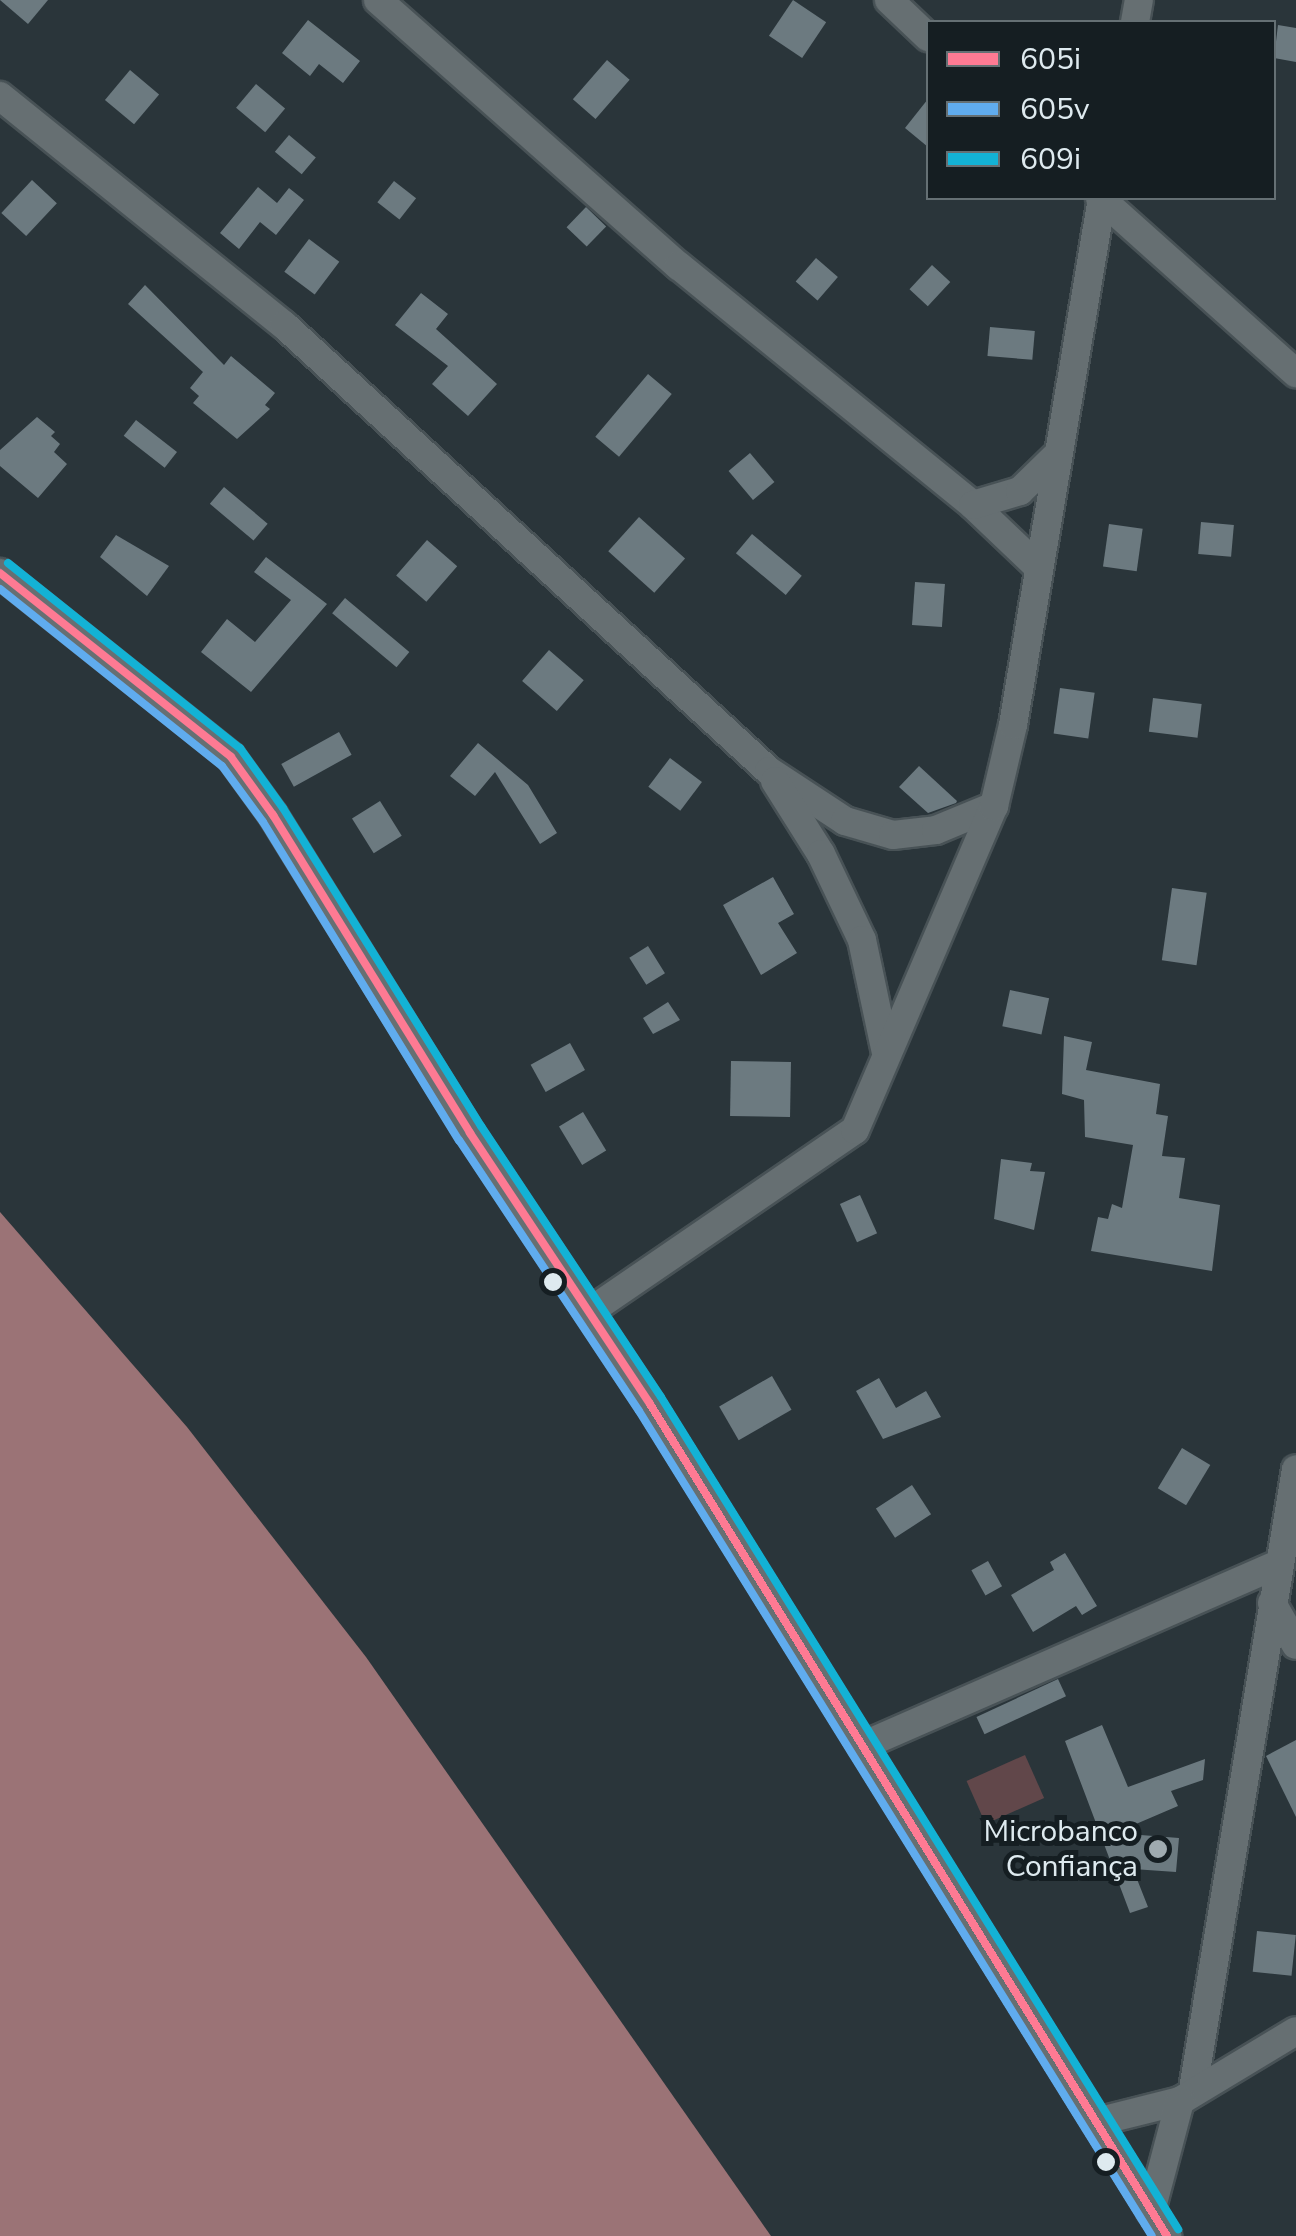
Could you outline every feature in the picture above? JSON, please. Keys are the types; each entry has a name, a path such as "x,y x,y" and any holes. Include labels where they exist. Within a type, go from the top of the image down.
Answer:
{"street":[{"path":"378,0 679,266 973,505 1036,565"},
{"path":"890,0 926,35"},
{"path":"0,96 284,325 770,771 846,821 893,836 936,830 994,806"},
{"path":"589,1312 855,1130 994,806 1014,724 1036,565 1101,200"},
{"path":"1103,200 1296,373"},
{"path":"973,505 1020,491 1056,457"},
{"path":"0,573 230,757 589,1312 1167,2236"},
{"path":"770,771 822,854 862,940 886,1053"},
{"path":"1151,2211 1187,2095 1272,1603 1286,1550 1296,1469"},
{"path":"862,1746 1286,1550"},
{"path":"1272,1603 1296,1645"},
{"path":"1096,2122 1187,2095 1296,2031"}],"shaded area":[{"path":"0,1212 187,1427 366,1657 771,2236 0,2236"},
{"path":"1025,1755 1044,1798 986,1824 967,1781"}],"building":[{"path":"0,0 48,0 28,24"},
{"path":"793,0 826,22 802,58 769,36"},
{"path":"308,20 360,61 343,83 319,64 310,76 282,53"},
{"path":"1278,25 1296,28 1296,62 1276,58"},
{"path":"607,60 630,80 596,119 573,99"},
{"path":"130,70 159,94 134,124 105,100"},
{"path":"256,84 285,108 265,132 236,108"},
{"path":"926,102 926,145 905,128"},
{"path":"289,135 316,157 302,174 275,152"},
{"path":"32,180 57,203 26,236 1,213"},
{"path":"394,181 416,198 399,220 377,202"},
{"path":"258,187 277,203 289,188 304,200 276,235 260,222 239,249 220,233"},
{"path":"586,207 606,226 587,247 567,227"},
{"path":"309,239 339,262 315,295 284,272"},
{"path":"816,258 838,277 818,300 796,281"},
{"path":"932,265 950,282 928,306 909,289"},
{"path":"145,285 224,365 231,356 275,393 265,405 270,409 237,439 193,403 199,396 190,388 203,372 128,304"},
{"path":"421,293 448,314 436,329 497,384 468,416 432,384 448,366 395,325"},
{"path":"990,327 1035,331 1032,360 987,356"},
{"path":"648,374 672,394 619,457 595,437"},
{"path":"37,417 55,432 51,436 60,444 54,452 67,464 38,498 0,466 0,450"},
{"path":"136,420 177,452 165,468 124,436"},
{"path":"750,453 774,482 753,500 729,471"},
{"path":"224,487 268,524 254,540 210,504"},
{"path":"639,517 685,558 654,593 608,551"},
{"path":"1201,522 1234,525 1231,557 1198,554"},
{"path":"1109,524 1143,529 1137,571 1103,567"},
{"path":"752,534 802,576 786,595 736,553"},
{"path":"116,535 169,566 147,596 100,557"},
{"path":"427,540 457,566 426,602 396,575"},
{"path":"266,557 327,604 251,692 201,652 227,619 255,642 291,600 254,572"},
{"path":"915,582 945,584 942,627 912,625"},
{"path":"345,598 409,652 396,667 332,613"},
{"path":"549,650 584,680 557,711 522,681"},
{"path":"1060,688 1095,693 1088,738 1054,734"},
{"path":"1153,698 1202,704 1197,738 1149,732"},
{"path":"339,732 352,755 294,787 281,764"},
{"path":"478,743 528,785 557,833 540,844 495,772 475,796 450,776"},
{"path":"670,758 702,782 680,811 648,787"},
{"path":"919,766 956,803 928,813 899,787"},
{"path":"380,801 402,836 374,853 352,818"},
{"path":"773,877 794,914 778,923 797,953 761,975 723,905"},
{"path":"1172,888 1207,893 1196,965 1162,960"},
{"path":"648,946 665,973 646,985 629,958"},
{"path":"1010,990 1049,998 1041,1035 1002,1026"},
{"path":"668,1002 680,1020 653,1034 643,1018"},
{"path":"1064,1036 1092,1042 1086,1070 1160,1084 1156,1114 1168,1116 1162,1156 1185,1158 1179,1198 1220,1205 1212,1271 1091,1251 1098,1217 1108,1219 1112,1204 1122,1208 1133,1145 1085,1137 1084,1100 1062,1094"},
{"path":"570,1043 585,1070 546,1092 531,1065"},
{"path":"731,1061 791,1062 790,1117 730,1116"},
{"path":"583,1112 606,1151 582,1165 559,1126"},
{"path":"1001,1159 1032,1163 1030,1171 1045,1172 1034,1230 994,1219"},
{"path":"860,1195 877,1233 857,1242 840,1204"},
{"path":"772,1376 792,1410 739,1440 719,1406"},
{"path":"879,1378 896,1408 926,1391 941,1417 883,1439 856,1391"},
{"path":"1182,1448 1210,1465 1186,1505 1158,1488"},
{"path":"912,1485 931,1514 895,1538 876,1508"},
{"path":"1065,1553 1097,1606 1082,1615 1076,1606 1033,1632 1011,1595 1054,1570 1050,1562"},
{"path":"988,1561 1002,1586 985,1596 971,1570"},
{"path":"1058,1679 1066,1696 984,1734 976,1717"},
{"path":"1102,1725 1128,1787 1205,1759 1203,1780 1171,1791 1178,1806 1115,1833 1179,1838 1176,1872 1133,1869 1148,1907 1130,1913 1065,1741"},
{"path":"1296,1740 1296,1817 1266,1756"},
{"path":"1257,1931 1296,1935 1292,1976 1253,1972"}],"transit line":[{"name":"609i","path":"8,563 240,748 283,808 481,1126 661,1397 1178,2229"},
{"name":"605i","path":"0,573 231,757 273,815 470,1133 650,1404 1167,2236"},
{"name":"605v","path":"0,589 222,766 263,822 459,1140 639,1411 1152,2236"}],"place":[{"name":"Microbanco Confiança","path":"1158,1849"}]}
